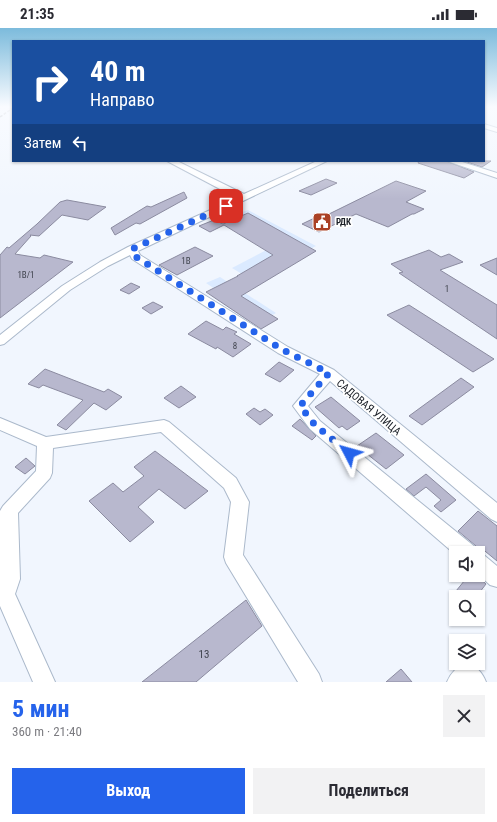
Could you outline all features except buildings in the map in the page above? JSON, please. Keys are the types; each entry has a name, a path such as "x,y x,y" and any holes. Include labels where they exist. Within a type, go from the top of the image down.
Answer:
{"street":[{"path":"173,162 244,198"},
{"path":"0,340 66,288 104,264 132,249 321,162"},
{"path":"455,162 497,176"},
{"name":"САДОВАЯ УЛИЦА","path":"132,249 136,257 283,350 329,373 497,514"},
{"path":"329,373 300,406 315,425 460,546"},
{"path":"1,425 45,443 164,426 230,483 240,502 233,557 311,682"},
{"path":"44,682 5,594 10,579 9,511 44,473 45,443"},
{"path":"485,568 497,578"}],"shaded area":[{"path":"248,210 316,246 252,280 232,268 274,246 225,218"},
{"path":"220,277 276,313 262,321 206,283"}],"place":[{"name":"РДК","path":"322,222"}],"route":[{"path":"226,206 132,249 136,257 283,350 329,373 300,406 315,425 349,453"}]}
